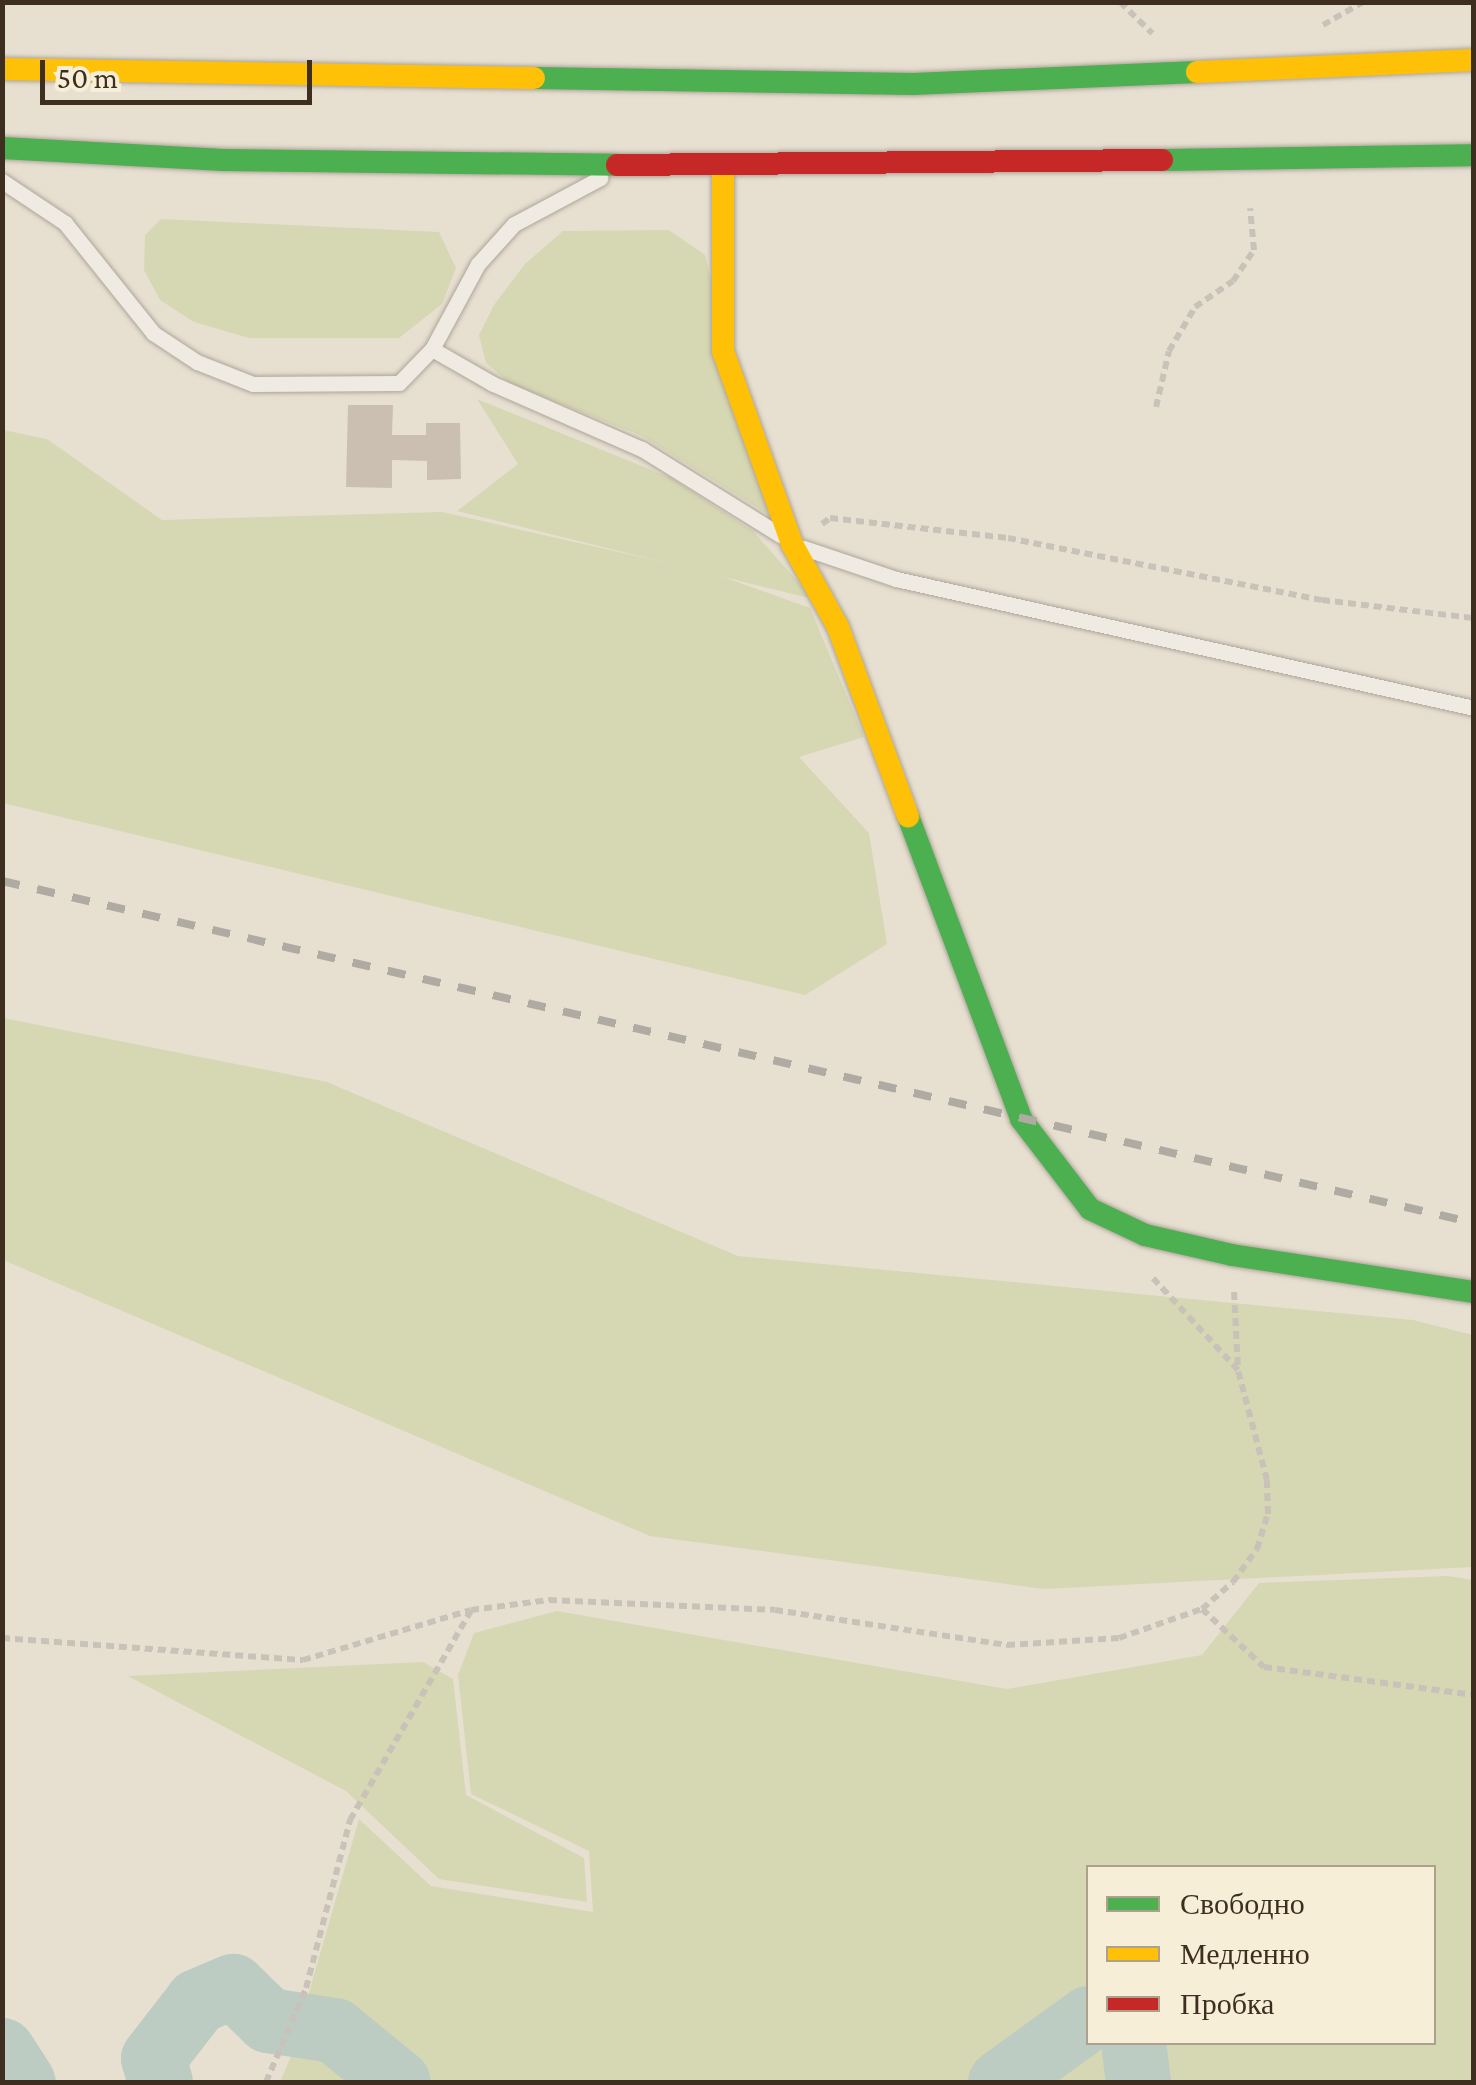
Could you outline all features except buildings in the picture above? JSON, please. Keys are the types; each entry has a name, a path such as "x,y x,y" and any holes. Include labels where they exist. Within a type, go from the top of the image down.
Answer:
{"main road":[{"path":"2,69 913,84 1474,60"},
{"path":"2,148 224,160 723,166 1474,155"},
{"path":"723,166 718,287 723,351 792,544 838,627 1021,1119 1090,1209 1146,1235 1232,1255 1474,1292"}],"lane":[{"path":"2,180 65,223 153,333 197,362 253,384 398,383 432,348 478,264 514,224 628,165"},
{"path":"432,348 493,384 642,449 792,544 914,583 1474,708"}],"path":[{"path":"1156,408 1169,351 1195,307 1233,281 1254,250 1250,208"},
{"path":"792,544 830,518 1008,538 1322,600 1474,618"},
{"path":"2,1638 303,1660 471,1610 549,1600 774,1610 1028,1645 1119,1638 1202,1609 1241,1571 1268,1514 1267,1480 1238,1370 1232,1255"},
{"path":"1144,1268 1238,1370"},
{"path":"1202,1609 1264,1667 1474,1695"},
{"path":"266,2082 306,1988 350,1820 471,1610"}],"green space":[{"path":"161,219 439,232 456,268 442,304 399,338 249,338 194,322 160,300 144,270 145,235"},
{"path":"669,230 705,255 768,514 642,436 511,384 486,363 479,335 494,305 525,264 563,231"},
{"path":"477,399 671,478 753,531 813,599 457,511 518,464"},
{"path":"3,430 47,439 162,520 442,512 712,573 810,608 864,737 799,757 869,833 887,944 805,995 3,803"},
{"path":"3,1018 327,1082 738,1256 1413,1320 1473,1335 1473,1567 1044,1589 650,1536 3,1260"},
{"path":"1448,1576 1473,1580 1473,2082 1148,2082 1143,2045 1436,2045 1436,1865 1086,1865 1086,2009 981,2082 420,2082 343,2020 303,2013 359,1819 431,1886 593,1912 589,1851 471,1794 458,1675 474,1633 557,1611 1007,1689 1202,1655 1259,1583"},
{"path":"423,1662 453,1679 466,1795 584,1858 587,1902 439,1879 346,1791 128,1676"},
{"path":"1086,2035 1086,2045 1122,2048 1126,2082 1023,2082"},
{"path":"298,2040 326,2043 378,2082 280,2082"}],"waterway":[{"path":"160,2082 153,2058 197,2001 233,1986 268,2020 334,2030 398,2082"},
{"path":"1000,2082 1086,2019"},
{"path":"1133,2045 1138,2082"},
{"path":"2,2050 23,2082"}],"railway":[{"path":"2,881 1474,1223"}],"traffic: fast":[{"path":"534,78 913,84 1197,72"},
{"path":"2,148 224,160 617,165"},
{"path":"1162,160 1474,155"},
{"path":"908,816 1021,1119 1090,1209 1145,1235 1232,1255 1474,1292"}],"traffic: slow":[{"path":"1197,72 1474,60"},
{"path":"2,69 534,78"},
{"path":"723,166 723,351 792,544 838,627 908,816"}],"traffic: jam":[{"path":"617,165 1162,160"}]}
